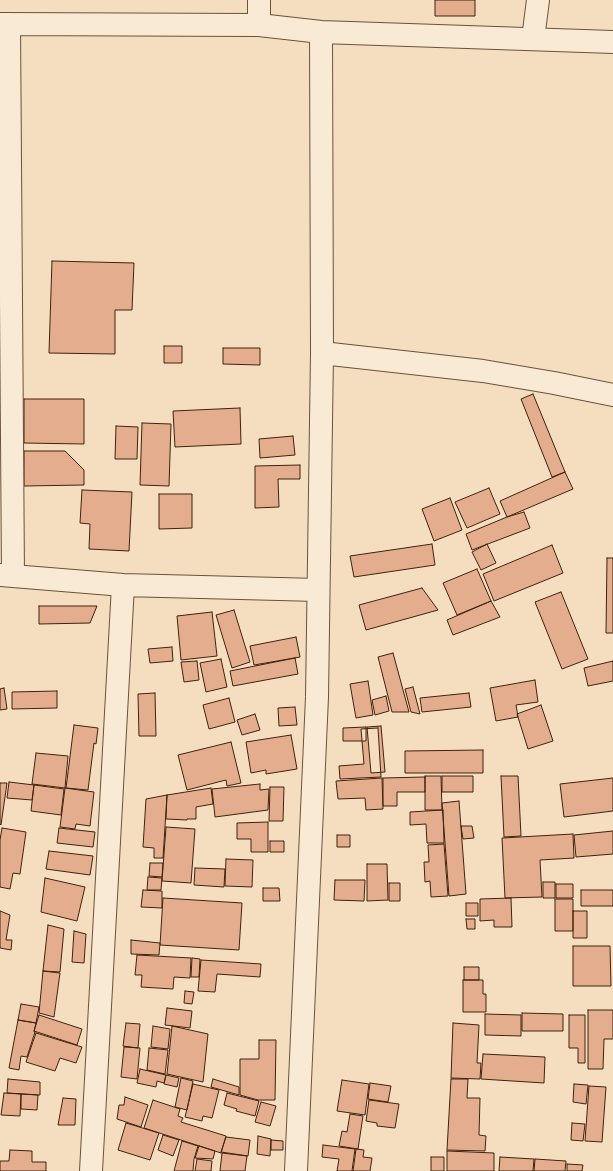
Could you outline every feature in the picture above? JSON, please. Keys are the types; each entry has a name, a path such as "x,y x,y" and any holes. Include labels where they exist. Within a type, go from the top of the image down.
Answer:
{"street":[{"path":"259,0 259,26"},
{"path":"532,39 538,0"},
{"path":"318,590 123,585 7,576 5,24 259,26 321,32 613,42"},
{"path":"296,1171 317,697 322,353 321,32"},
{"path":"322,353 483,371 613,395"},
{"path":"91,1171 123,585"}],"building":[{"path":"435,0 475,0 475,16 435,16"},
{"path":"52,261 134,263 132,310 115,310 115,354 49,353"},
{"path":"164,346 182,346 182,363 164,363"},
{"path":"223,348 260,348 260,365 223,364"},
{"path":"533,394 565,472 552,477 521,399"},
{"path":"24,399 84,399 84,444 24,443"},
{"path":"240,408 241,444 175,447 173,411"},
{"path":"142,423 171,424 169,486 140,485"},
{"path":"116,426 138,427 137,459 115,459"},
{"path":"293,436 295,455 260,458 259,439"},
{"path":"24,451 65,451 84,470 84,485 24,486"},
{"path":"300,465 300,479 278,479 279,507 255,508 255,466"},
{"path":"565,472 573,489 507,517 500,501"},
{"path":"489,488 500,514 467,528 455,502"},
{"path":"82,490 132,492 129,551 89,549 90,524 80,523"},
{"path":"159,494 192,494 192,528 159,529"},
{"path":"450,498 462,530 434,541 422,509"},
{"path":"524,512 530,528 472,550 466,534 507,517"},
{"path":"432,544 435,565 354,577 350,556"},
{"path":"487,544 496,563 481,570 472,552"},
{"path":"552,545 563,573 494,601 483,574"},
{"path":"607,558 613,558 613,633 606,633"},
{"path":"477,569 491,601 457,615 443,583"},
{"path":"422,588 438,610 366,630 359,605"},
{"path":"561,592 588,659 562,669 535,602"},
{"path":"491,601 500,617 453,635 447,620"},
{"path":"39,606 97,606 90,623 39,624"},
{"path":"234,610 250,662 232,668 216,615"},
{"path":"212,612 217,656 181,660 177,616"},
{"path":"296,637 300,657 254,665 250,646"},
{"path":"172,647 173,661 150,663 148,649"},
{"path":"393,653 409,712 392,712 378,657"},
{"path":"295,658 298,674 233,686 230,671"},
{"path":"221,659 227,687 206,692 200,663"},
{"path":"197,661 199,680 184,682 181,662"},
{"path":"613,661 613,681 588,686 584,668"},
{"path":"535,680 538,702 516,705 518,717 496,721 490,688"},
{"path":"368,681 373,715 356,718 350,684"},
{"path":"413,687 420,714 411,712 405,689"},
{"path":"4,688 7,709 0,710 0,689"},
{"path":"57,691 57,708 12,709 12,692"},
{"path":"155,693 156,736 139,736 138,694"},
{"path":"469,693 471,707 422,712 420,698"},
{"path":"386,696 389,711 375,715 372,700"},
{"path":"229,698 235,722 209,729 203,705"},
{"path":"541,705 553,741 528,749 517,714"},
{"path":"295,707 297,725 279,726 278,708"},
{"path":"255,714 260,730 242,735 237,720"},
{"path":"74,725 98,728 96,744 94,743 88,790 66,788"},
{"path":"381,726 385,772 371,773 367,727"},
{"path":"366,727 366,741 343,741 343,728"},
{"path":"378,728 381,777 340,779 339,766 364,764 361,729"},
{"path":"291,735 297,769 266,774 266,770 251,773 246,742"},
{"path":"231,742 241,783 227,786 226,780 187,790 178,755"},
{"path":"483,750 483,773 405,773 405,751"},
{"path":"36,753 68,756 65,788 32,784"},
{"path":"425,776 441,776 442,810 425,810"},
{"path":"442,776 473,776 473,792 442,792"},
{"path":"501,776 518,776 521,836 504,837"},
{"path":"425,777 425,792 397,792 397,806 383,806 383,778"},
{"path":"382,778 383,809 366,810 365,798 338,799 336,781"},
{"path":"613,778 613,811 564,817 560,784"},
{"path":"9,782 34,785 32,800 7,798"},
{"path":"0,783 7,783 1,825 0,824"},
{"path":"260,784 260,790 269,789 268,810 215,817 212,789"},
{"path":"34,785 64,789 61,815 31,811"},
{"path":"270,787 284,787 283,821 269,821"},
{"path":"65,788 94,792 90,826 76,824 75,829 60,827"},
{"path":"211,788 213,804 196,807 196,819 166,819 167,795"},
{"path":"167,795 163,858 154,858 154,848 143,847 146,799"},
{"path":"459,801 466,894 449,896 442,803"},
{"path":"443,810 444,843 427,843 426,824 410,825 410,812"},
{"path":"268,822 268,852 251,852 251,839 237,839 237,823"},
{"path":"461,826 472,826 474,838 463,839"},
{"path":"166,827 195,829 191,883 162,881"},
{"path":"2,828 26,832 20,874 13,873 10,889 0,887 0,840"},
{"path":"59,828 95,832 93,847 57,843"},
{"path":"613,831 613,854 576,857 574,835"},
{"path":"573,834 574,858 540,860 542,897 505,898 502,838"},
{"path":"337,835 350,835 350,847 337,847"},
{"path":"270,841 284,841 284,852 270,852"},
{"path":"444,844 448,896 431,897 430,881 425,882 424,862 429,862 428,845"},
{"path":"49,851 93,856 90,875 46,869"},
{"path":"226,859 253,860 252,887 225,886"},
{"path":"150,863 163,863 162,877 149,876"},
{"path":"367,864 387,864 388,900 367,901"},
{"path":"195,868 225,869 224,887 194,885"},
{"path":"148,877 162,878 161,890 147,890"},
{"path":"45,878 85,887 77,921 41,912"},
{"path":"335,880 365,880 364,901 334,900"},
{"path":"543,882 555,882 555,898 543,898"},
{"path":"389,883 400,883 400,901 389,901"},
{"path":"556,884 573,884 573,898 556,898"},
{"path":"263,888 279,888 280,901 263,901"},
{"path":"143,890 162,891 162,908 141,907"},
{"path":"581,890 613,890 613,906 581,906"},
{"path":"163,898 242,903 239,950 160,945"},
{"path":"511,898 512,927 494,927 494,920 480,921 480,899"},
{"path":"555,899 573,899 573,931 555,931"},
{"path":"466,903 478,903 478,916 466,916"},
{"path":"0,911 10,915 6,940 12,940 11,950 0,948"},
{"path":"573,911 587,911 587,938 573,938"},
{"path":"466,919 475,919 475,929 467,929"},
{"path":"48,925 64,929 60,972 43,971"},
{"path":"74,931 86,934 84,963 72,962"},
{"path":"131,940 160,943 159,955 131,954"},
{"path":"573,946 610,946 611,986 573,986"},
{"path":"137,955 191,958 190,978 174,977 173,989 141,987 142,975 135,975"},
{"path":"192,958 200,959 199,977 191,977"},
{"path":"201,960 261,964 260,977 217,974 215,992 198,991"},
{"path":"464,967 479,967 479,980 464,980"},
{"path":"43,971 60,973 54,1017 39,1013"},
{"path":"463,980 483,980 483,994 486,994 486,1012 463,1012"},
{"path":"185,991 194,992 192,1004 184,1003"},
{"path":"21,1004 39,1007 36,1023 18,1020"},
{"path":"167,1008 192,1011 190,1028 165,1025"},
{"path":"588,1010 613,1010 613,1039 604,1039 603,1069 588,1069"},
{"path":"522,1013 563,1014 563,1031 522,1031"},
{"path":"485,1014 521,1015 521,1036 485,1035"},
{"path":"39,1015 82,1029 77,1045 34,1031"},
{"path":"569,1015 585,1015 585,1063 578,1063 578,1048 569,1048"},
{"path":"18,1020 36,1023 35,1032 27,1057 21,1056 19,1070 9,1068"},
{"path":"126,1023 140,1024 138,1048 123,1046"},
{"path":"453,1023 479,1025 477,1063 481,1063 480,1079 451,1078"},
{"path":"153,1026 170,1029 168,1049 151,1047"},
{"path":"172,1026 208,1034 203,1082 167,1074"},
{"path":"36,1033 82,1047 76,1063 60,1058 55,1071 26,1062"},
{"path":"259,1040 276,1040 275,1100 258,1100 240,1095 240,1059 259,1059"},
{"path":"124,1047 140,1048 137,1079 121,1077"},
{"path":"149,1048 168,1050 165,1074 147,1070"},
{"path":"483,1054 545,1057 544,1083 481,1079"},
{"path":"140,1069 166,1075 164,1083 157,1081 156,1087 137,1083"},
{"path":"166,1075 179,1078 177,1087 164,1084"},
{"path":"181,1078 193,1081 187,1110 175,1107"},
{"path":"8,1079 40,1082 40,1095 7,1093"},
{"path":"213,1079 239,1087 239,1095 211,1087"},
{"path":"451,1079 468,1079 467,1098 480,1098 479,1135 486,1136 485,1151 447,1150"},
{"path":"342,1080 369,1084 365,1115 337,1111"},
{"path":"370,1083 391,1086 388,1102 368,1099"},
{"path":"193,1084 219,1090 212,1118 203,1116 202,1121 185,1117"},
{"path":"574,1084 588,1085 586,1104 573,1102"},
{"path":"589,1086 606,1087 602,1142 585,1141"},
{"path":"4,1093 21,1094 20,1116 1,1115"},
{"path":"227,1093 259,1101 255,1116 236,1111 237,1109 224,1105"},
{"path":"21,1094 38,1095 37,1110 21,1109"},
{"path":"125,1097 148,1105 141,1127 117,1119 119,1105 124,1105"},
{"path":"63,1098 76,1099 75,1125 58,1125"},
{"path":"153,1100 180,1109 178,1116 183,1118 181,1122 226,1136 221,1153 144,1128"},
{"path":"369,1100 399,1104 395,1128 377,1126 377,1123 366,1121"},
{"path":"261,1102 276,1106 270,1126 255,1122"},
{"path":"350,1114 363,1116 358,1149 339,1146 342,1131 347,1132"},
{"path":"126,1123 159,1133 150,1160 118,1150"},
{"path":"572,1123 585,1124 583,1141 571,1140"},
{"path":"163,1135 179,1140 173,1156 158,1150"},
{"path":"258,1136 271,1139 270,1156 257,1154"},
{"path":"226,1137 250,1140 248,1156 221,1152"},
{"path":"271,1140 283,1141 283,1150 271,1150"},
{"path":"182,1141 198,1146 194,1159 193,1171 174,1171"},
{"path":"323,1145 355,1149 352,1171 337,1171 339,1159 322,1157"},
{"path":"199,1146 215,1151 213,1159 195,1158"},
{"path":"356,1149 364,1150 363,1157 372,1158 370,1171 353,1171"},
{"path":"10,1150 32,1151 32,1162 46,1162 46,1171 0,1171 0,1161 9,1161"},
{"path":"447,1151 494,1153 494,1171 447,1171"},
{"path":"222,1153 247,1156 245,1171 220,1171"},
{"path":"431,1157 444,1157 444,1171 431,1171"},
{"path":"500,1157 534,1159 533,1171 499,1171"},
{"path":"197,1159 212,1161 211,1171 195,1171"},
{"path":"535,1159 566,1161 565,1171 534,1171"},
{"path":"567,1164 583,1165 582,1171 567,1171"}]}
